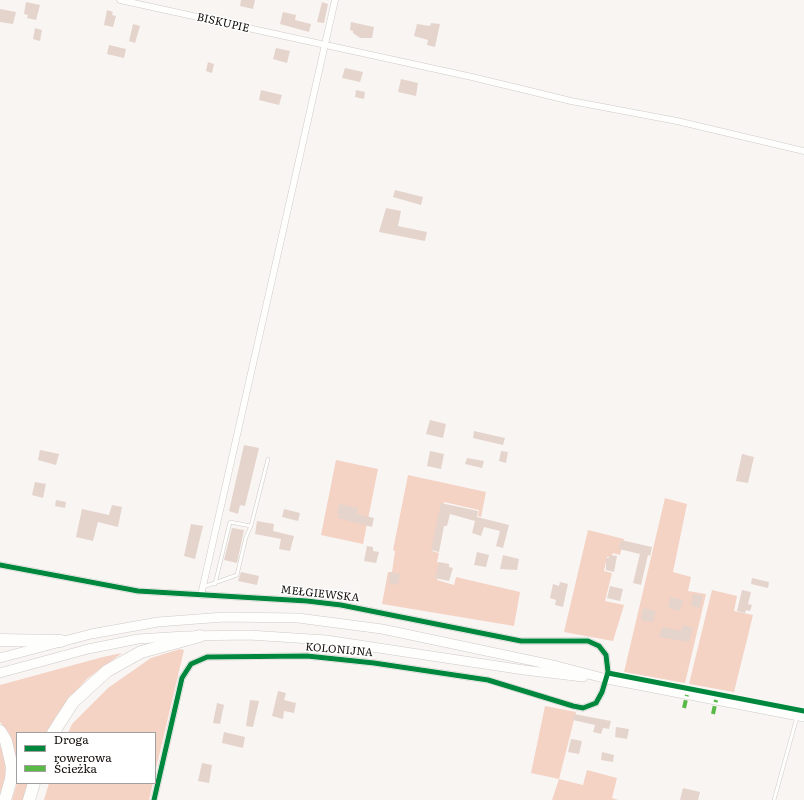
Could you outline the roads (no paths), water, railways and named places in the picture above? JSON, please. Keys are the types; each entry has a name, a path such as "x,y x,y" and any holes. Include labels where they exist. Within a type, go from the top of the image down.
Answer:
{"highway":[{"path":"54,732 73,702 106,671 141,652 200,636"},
{"path":"0,640 61,641"},
{"path":"0,731 6,741 12,767 11,780 5,800"},
{"path":"29,800 34,784"}],"main road":[{"path":"0,658 61,641 121,628 186,619 242,617 298,618 382,629 557,666 607,680"},
{"path":"0,673 111,644 150,638 261,635 315,638 524,670 607,680 800,716"}],"street":[{"name":"BISKUPIE","path":"120,0 472,77 571,101 677,121 804,151"},
{"path":"201,595 201,588 335,0"},
{"name":"MEŁGIEWSKA","path":"0,565 138,591 307,601 341,605 521,641 588,641 599,646 606,655 608,667 607,680"},
{"name":"KOLONIJNA","path":"154,800 182,678 191,664 207,656 307,656 374,663 488,680 583,708 596,703 607,680"}],"lane":[{"path":"201,588 237,575 268,459"},
{"path":"215,584 230,522 251,526"},
{"path":"774,800 800,716"}]}
